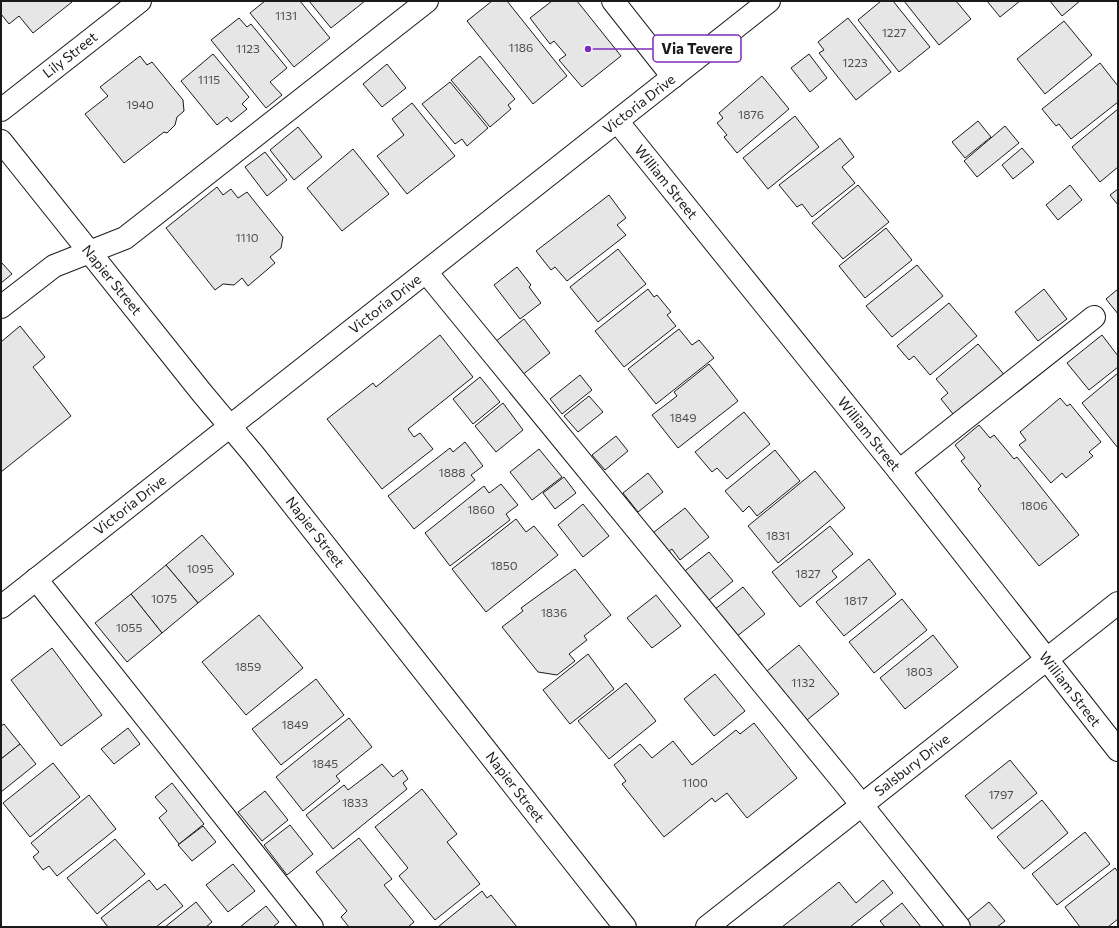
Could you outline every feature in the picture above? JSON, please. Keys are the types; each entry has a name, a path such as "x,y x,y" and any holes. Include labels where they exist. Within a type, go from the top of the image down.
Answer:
{"street":[{"name":"Lily Street","path":"1,110 140,1"},
{"path":"1,307 54,266 125,238 427,1"},
{"path":"613,1 673,77"},
{"name":"Victoria Drive","path":"1,607 769,1"},
{"name":"William Street","path":"617,121 899,471 1118,750"},
{"name":"Napier Street","path":"1,141 89,252 231,426 625,927"},
{"path":"426,272 862,805 959,927"},
{"path":"899,471 1094,317"},
{"path":"36,579 312,927"},
{"name":"Salsbury Drive","path":"707,927 1118,603"}],"building":[{"path":"1,1 72,2 33,33 19,16 9,24 1,14"},
{"path":"265,1 300,1 330,38 294,67 250,13"},
{"path":"309,1 365,1 331,28"},
{"path":"492,1 507,1 567,76 533,104 467,21"},
{"path":"552,1 577,1 621,56 582,87 559,60 566,55 554,41 550,44 530,18"},
{"path":"881,1 893,1 930,47 899,72 858,20"},
{"path":"904,1 956,1 971,19 939,45"},
{"path":"987,1 1020,1 1000,17"},
{"path":"1050,1 1080,1 1062,16"},
{"path":"239,18 247,27 251,24 287,68 270,82 282,95 266,108 211,40"},
{"path":"848,18 891,72 856,100 819,53 824,50 818,42"},
{"path":"1064,21 1092,55 1045,94 1017,59"},
{"path":"213,54 249,97 242,104 247,109 231,122 227,117 217,125 181,81"},
{"path":"809,54 827,78 810,92 791,68"},
{"path":"140,56 147,65 152,62 183,100 184,111 177,117 175,125 167,133 164,132 124,163 85,114 108,96 100,87"},
{"path":"480,56 515,99 508,105 511,109 490,127 451,80"},
{"path":"1100,63 1118,86 1118,102 1071,139 1059,124 1056,126 1042,109"},
{"path":"387,64 406,88 382,107 363,84"},
{"path":"762,76 789,109 737,153 724,137 727,135 717,123 723,118 719,113"},
{"path":"450,82 488,128 467,146 462,139 455,144 422,104"},
{"path":"412,103 455,156 407,194 377,156 404,135 392,119"},
{"path":"1118,109 1118,167 1100,182 1072,147"},
{"path":"795,116 819,147 768,189 743,158"},
{"path":"978,121 991,137 965,158 952,142"},
{"path":"1005,126 1019,143 977,177 964,161"},
{"path":"298,127 322,157 294,180 270,150"},
{"path":"840,138 854,157 842,167 855,183 812,217 802,204 797,207 779,185"},
{"path":"1022,148 1034,162 1013,179 1002,165"},
{"path":"353,149 389,194 342,231 307,188"},
{"path":"265,152 287,180 267,196 245,167"},
{"path":"858,185 889,222 843,259 812,223"},
{"path":"1070,185 1082,200 1058,220 1046,205"},
{"path":"217,187 223,195 231,189 238,198 247,192 283,237 281,248 270,257 275,263 248,286 242,278 234,285 223,284 215,290 166,228"},
{"path":"1118,189 1118,205 1110,195"},
{"path":"609,195 626,218 617,225 626,235 567,281 555,267 551,270 536,251"},
{"path":"886,228 912,260 865,298 839,266"},
{"path":"618,249 646,284 598,322 570,287"},
{"path":"1,262 12,274 1,283"},
{"path":"917,265 943,296 892,337 866,306"},
{"path":"517,267 531,285 529,287 541,303 520,319 494,285"},
{"path":"648,289 654,297 657,295 671,312 667,315 676,326 624,367 595,331"},
{"path":"1044,289 1067,319 1038,341 1015,312"},
{"path":"1118,289 1118,314 1106,299"},
{"path":"949,303 977,336 930,375 914,356 909,360 897,346"},
{"path":"524,319 550,353 521,376 495,342"},
{"path":"20,326 45,357 33,367 71,416 1,472 1,342"},
{"path":"679,329 692,345 699,340 714,358 656,404 628,369"},
{"path":"440,335 473,377 408,429 414,437 420,433 433,449 382,489 327,419 373,383 376,387"},
{"path":"1102,335 1118,356 1118,367 1089,390 1067,363"},
{"path":"978,344 1007,378 957,419 941,399 948,393 936,379"},
{"path":"709,364 738,401 678,448 652,415 677,396 674,392"},
{"path":"1118,373 1118,448 1082,403"},
{"path":"580,375 592,390 562,414 550,399"},
{"path":"480,377 500,402 473,424 453,399"},
{"path":"589,396 603,412 578,432 564,416"},
{"path":"1060,398 1067,406 1070,404 1101,442 1089,452 1093,456 1066,478 1062,473 1051,483 1019,445 1026,440 1020,432"},
{"path":"503,403 523,430 496,452 475,426"},
{"path":"744,412 770,444 727,479 717,468 712,472 695,452"},
{"path":"979,425 990,438 994,435 1014,459 1017,457 1079,535 1039,566 978,489 981,486 961,461 965,458 955,445"},
{"path":"616,436 628,451 605,470 592,455"},
{"path":"465,442 483,466 471,475 475,480 414,529 388,496 450,448 453,452"},
{"path":"539,449 562,477 532,500 510,472"},
{"path":"775,450 800,481 757,516 749,506 743,512 725,491"},
{"path":"815,471 845,508 778,563 748,526"},
{"path":"648,473 663,492 638,512 623,493"},
{"path":"564,477 576,493 555,509 543,493"},
{"path":"501,484 518,505 506,514 510,520 450,566 425,533 484,486 489,493"},
{"path":"583,504 609,536 583,557 558,525"},
{"path":"685,508 709,537 680,560 672,549 664,555 649,536"},
{"path":"516,519 526,532 534,526 558,555 486,612 452,569"},
{"path":"830,526 853,554 832,571 837,577 800,607 772,572"},
{"path":"202,535 234,574 198,603 166,565"},
{"path":"709,552 733,581 704,604 681,574"},
{"path":"869,559 896,594 844,636 816,602"},
{"path":"166,565 198,603 162,633 131,594"},
{"path":"575,569 611,615 584,636 587,640 569,654 575,661 557,675 538,672 502,627 523,611 521,608"},
{"path":"743,587 765,614 736,637 714,610"},
{"path":"131,594 162,633 127,662 95,623"},
{"path":"656,595 681,626 652,648 627,618"},
{"path":"902,599 927,630 874,673 849,642"},
{"path":"259,615 303,668 246,715 202,662"},
{"path":"933,635 958,667 905,709 880,678"},
{"path":"799,645 839,694 807,720 767,671"},
{"path":"52,648 102,715 61,746 11,680"},
{"path":"588,654 614,689 570,724 543,690"},
{"path":"715,674 745,711 714,736 684,699"},
{"path":"316,679 344,715 281,765 252,729"},
{"path":"626,683 656,721 609,759 578,721"},
{"path":"349,718 372,747 336,776 340,781 303,811 276,777"},
{"path":"754,723 797,778 747,818 727,793 715,802 712,798 664,837 622,784 626,781 614,765 640,744 652,758 673,741 692,765 736,730 740,734"},
{"path":"4,724 20,744 1,759 1,726"},
{"path":"128,728 140,744 114,764 101,749"},
{"path":"20,744 36,764 1,792 1,759"},
{"path":"1010,760 1037,793 992,829 965,796"},
{"path":"53,763 80,797 30,837 3,803"},
{"path":"382,764 393,777 402,770 408,779 403,783 407,789 333,849 306,815 344,785 348,790"},
{"path":"172,783 204,824 179,844 159,818 167,811 155,797"},
{"path":"422,789 457,834 447,842 480,884 435,920 399,876 408,868 375,827"},
{"path":"265,791 288,820 262,841 238,812"},
{"path":"89,795 116,829 57,876 49,866 43,870 33,857 39,852 31,843"},
{"path":"1042,800 1068,833 1024,869 997,837"},
{"path":"290,825 313,854 287,875 264,845"},
{"path":"203,826 216,842 192,861 178,845"},
{"path":"1085,832 1110,864 1057,905 1032,874"},
{"path":"359,838 392,879 384,885 414,922 408,927 349,927 341,917 347,911 316,872"},
{"path":"115,839 145,874 97,914 67,878"},
{"path":"233,864 255,891 228,912 206,885"},
{"path":"1115,868 1118,872 1118,919 1108,927 1080,927 1065,907"},
{"path":"149,880 157,890 165,884 183,906 156,927 108,927 101,918"},
{"path":"883,880 893,893 850,927 782,927 839,882 856,903"},
{"path":"482,891 487,898 491,895 517,927 438,927"},
{"path":"196,902 212,922 206,927 165,927"},
{"path":"989,902 1005,921 997,927 968,927 965,922"},
{"path":"902,903 921,927 885,927 880,921"},
{"path":"266,906 279,922 273,927 240,927"}],"place":[{"name":"Via Tevere","path":"588,49"}]}
